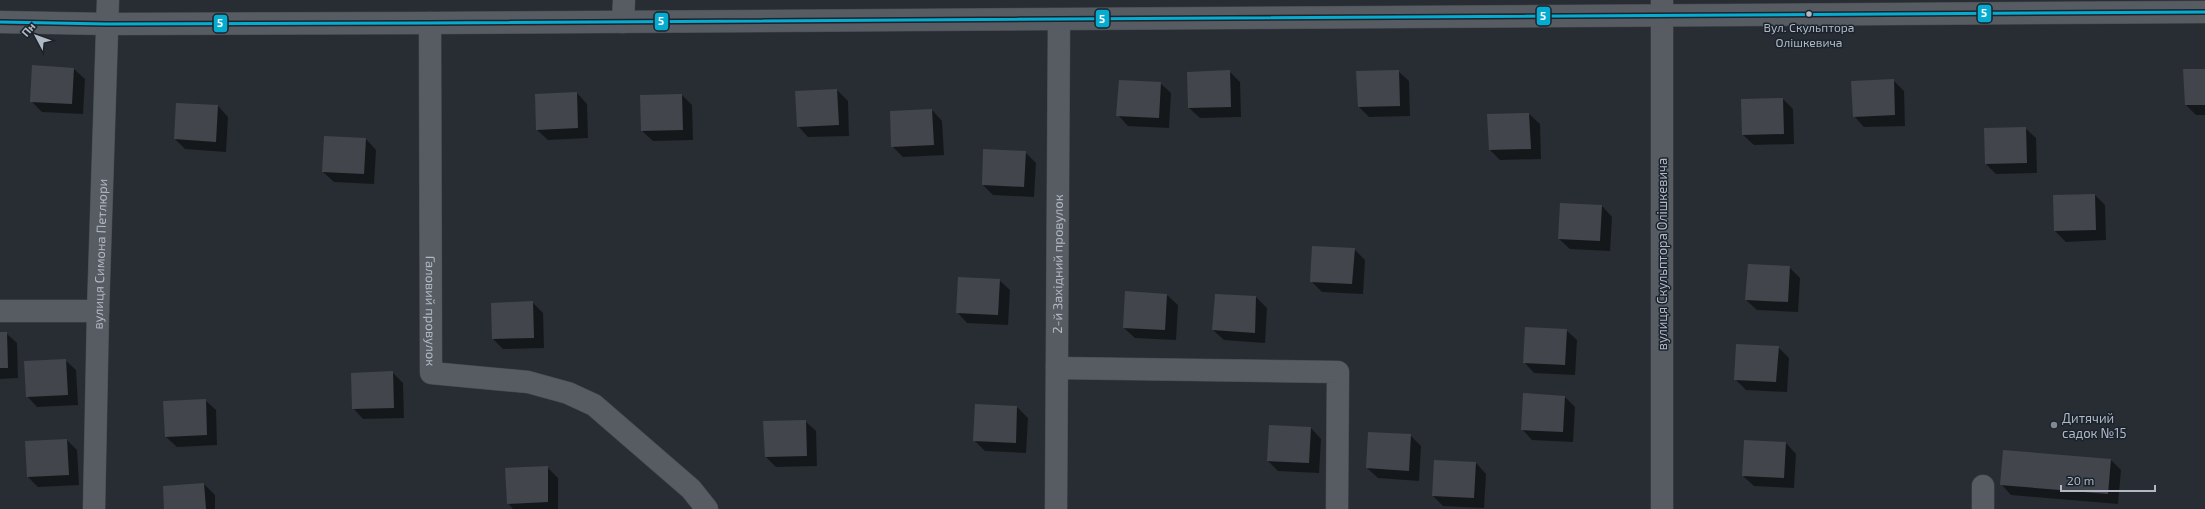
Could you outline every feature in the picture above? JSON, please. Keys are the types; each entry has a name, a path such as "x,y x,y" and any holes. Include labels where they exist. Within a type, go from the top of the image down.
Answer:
{"street":[{"name":"вулиця Симона Петлюри","path":"94,509 98,311 108,0"},
{"path":"623,22 624,0"},
{"path":"0,22 108,24 1059,20 1662,7 2063,6 2205,12"},
{"name":"вулиця Скульптора Олішкевича","path":"1662,7 1662,509"},
{"name":"2-й Західний провулок","path":"1056,509 1059,20"},
{"name":"Галовий провулок","path":"430,23 431,374 528,382 568,393 594,404 691,490 707,509"},
{"path":"0,310 98,311"},
{"path":"1057,368 1338,372 1337,509"},
{"path":"1982,486 1983,509"}],"building":[{"path":"32,65 74,68 72,104 30,102"},
{"path":"2183,69 2205,69 2205,105 2185,105"},
{"path":"1230,70 1231,107 1188,108 1187,72"},
{"path":"1399,70 1400,106 1358,107 1356,71"},
{"path":"1894,79 1895,115 1853,117 1851,81"},
{"path":"1119,80 1161,82 1159,118 1116,116"},
{"path":"837,89 839,125 797,127 795,91"},
{"path":"577,92 578,128 536,130 535,94"},
{"path":"682,94 683,130 641,131 640,95"},
{"path":"1783,98 1784,134 1742,135 1741,99"},
{"path":"176,103 218,105 216,142 174,139"},
{"path":"932,109 934,145 891,147 890,111"},
{"path":"1529,113 1531,149 1489,150 1487,114"},
{"path":"2026,127 2027,163 1985,164 1984,128"},
{"path":"324,136 366,138 364,174 322,172"},
{"path":"983,149 1026,151 1024,187 982,185"},
{"path":"2095,194 2096,230 2054,231 2053,195"},
{"path":"1560,203 1602,205 1600,241 1558,239"},
{"path":"1312,246 1355,248 1352,284 1310,282"},
{"path":"1748,264 1790,266 1788,302 1745,300"},
{"path":"958,277 1000,279 998,315 956,313"},
{"path":"1125,291 1167,294 1165,330 1123,328"},
{"path":"1215,294 1256,296 1255,333 1212,330"},
{"path":"533,301 534,338 492,339 491,303"},
{"path":"1525,327 1567,329 1565,365 1523,363"},
{"path":"0,332 7,332 8,368 0,368"},
{"path":"1736,344 1779,346 1776,382 1734,380"},
{"path":"66,359 68,395 26,397 24,361"},
{"path":"393,371 394,408 352,409 351,373"},
{"path":"1523,393 1565,396 1563,432 1521,430"},
{"path":"206,399 207,435 165,437 163,401"},
{"path":"975,404 1017,406 1016,443 973,441"},
{"path":"806,420 807,456 765,457 763,421"},
{"path":"1269,425 1311,427 1309,463 1267,461"},
{"path":"1368,432 1411,434 1409,471 1366,468"},
{"path":"67,439 69,475 27,477 25,441"},
{"path":"1744,440 1786,442 1784,478 1742,476"},
{"path":"2003,450 2111,459 2108,494 2000,485"},
{"path":"1434,460 1476,462 1474,498 1432,496"},
{"path":"548,466 548,502 507,504 505,468"},
{"path":"204,483 206,509 164,509 163,486"}],"transit line":[{"name":"5","path":"0,22 107,24 430,23 2205,12"}],"place":[{"name":"Вул. Скульптора Олішкевича","path":"1809,14"},
{"name":"Дитячий садок №15","path":"2054,425"}]}
